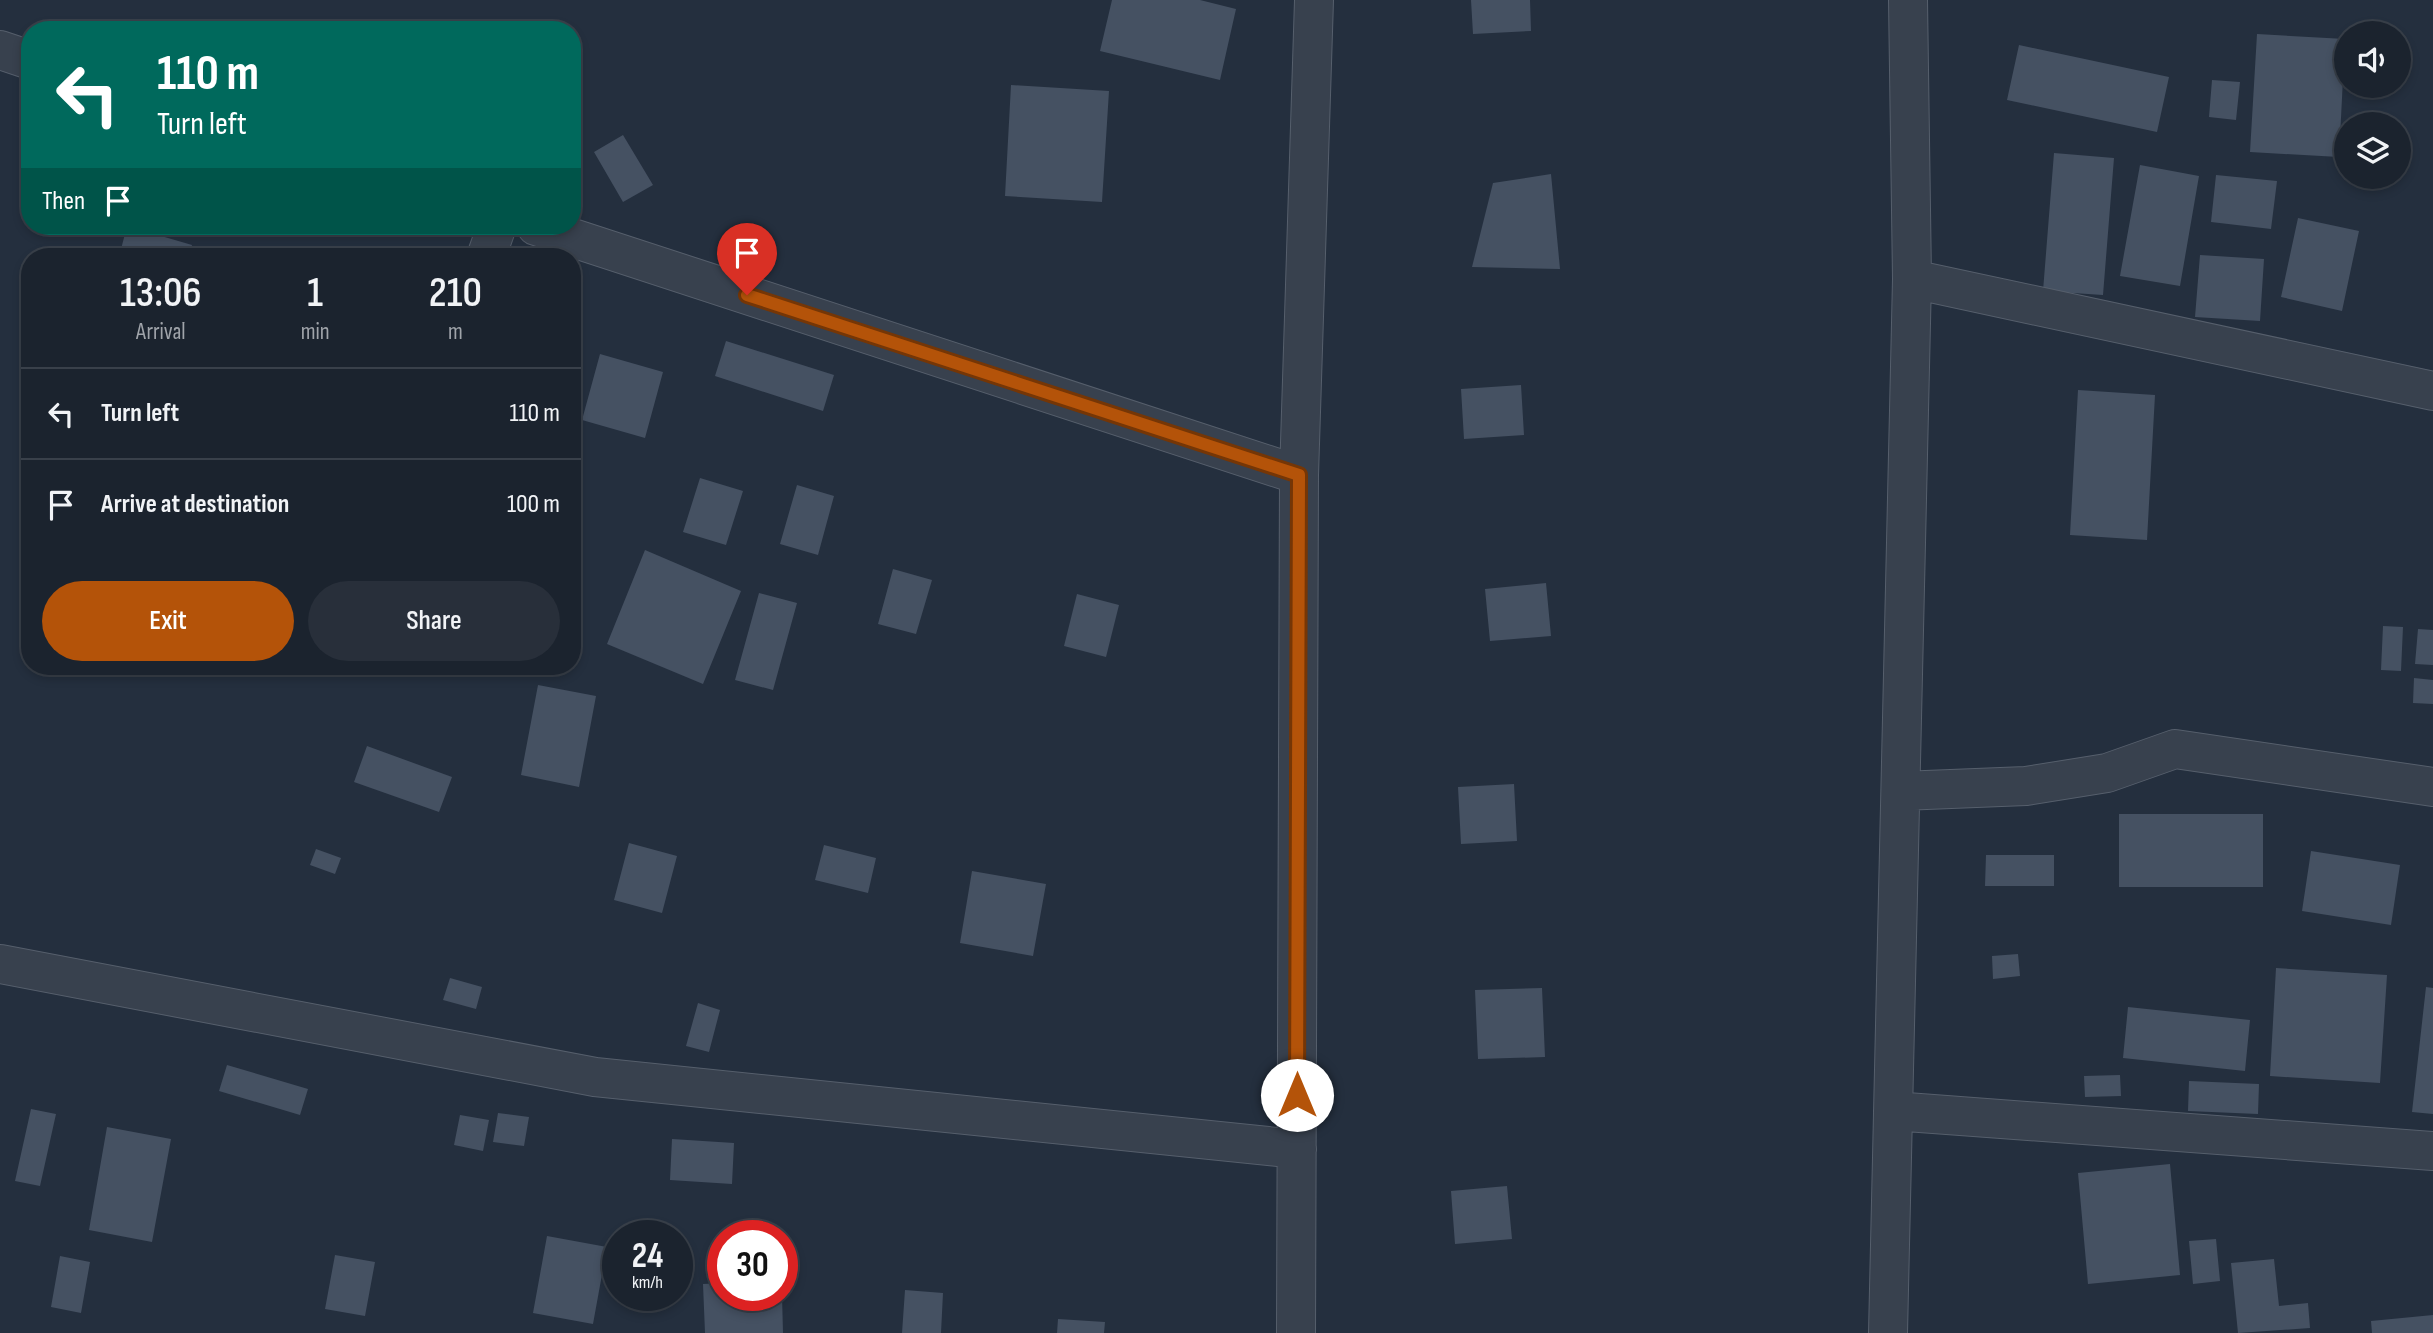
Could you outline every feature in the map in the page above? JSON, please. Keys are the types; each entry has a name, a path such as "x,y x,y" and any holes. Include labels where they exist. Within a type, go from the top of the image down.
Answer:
{"street":[{"path":"1296,1333 1299,475 1314,0"},
{"path":"1888,1333 1912,279 1908,0"},
{"path":"0,50 21,57"},
{"path":"564,235 1299,475"},
{"path":"1912,279 2433,391"},
{"path":"1901,792 2026,786 2107,773 2175,749 2433,787"},
{"path":"0,964 595,1077 1297,1149"},
{"path":"1893,1111 2433,1151"}],"building":[{"path":"1112,0 1200,0 1236,9 1220,80 1100,51"},
{"path":"1471,0 1530,0 1531,31 1473,34"},
{"path":"2257,34 2334,38 2334,98 2342,98 2341,112 2334,112 2334,157 2250,152"},
{"path":"2019,45 2169,77 2157,132 2007,100"},
{"path":"2212,80 2240,82 2236,120 2209,117"},
{"path":"1011,85 1109,91 1102,202 1005,196"},
{"path":"623,135 653,185 623,202 594,152"},
{"path":"2054,153 2114,158 2103,295 2043,291"},
{"path":"2140,165 2199,176 2180,286 2120,276"},
{"path":"1551,174 1560,269 1472,267 1493,183"},
{"path":"2216,175 2277,181 2271,229 2211,222"},
{"path":"2298,218 2359,231 2342,311 2281,297"},
{"path":"125,235 158,235 192,245 191,248 121,248"},
{"path":"2200,255 2264,259 2260,321 2195,317"},
{"path":"726,341 834,375 823,411 715,376"},
{"path":"600,354 663,372 645,438 582,420"},
{"path":"1521,385 1524,435 1464,439 1461,389"},
{"path":"2078,390 2155,395 2147,540 2070,535"},
{"path":"700,478 743,491 726,545 683,532"},
{"path":"797,485 834,496 818,555 780,544"},
{"path":"645,550 741,591 703,684 607,644"},
{"path":"893,569 932,580 916,634 878,624"},
{"path":"1546,583 1551,636 1490,641 1485,589"},
{"path":"759,593 797,603 773,690 735,680"},
{"path":"1077,594 1119,605 1106,657 1064,646"},
{"path":"2383,626 2403,627 2401,671 2381,670"},
{"path":"2418,629 2433,630 2433,665 2415,664"},
{"path":"2414,678 2433,680 2433,704 2413,703"},
{"path":"538,685 596,696 579,787 521,775"},
{"path":"367,746 452,777 439,812 354,782"},
{"path":"1514,784 1517,841 1461,844 1458,787"},
{"path":"2119,814 2263,814 2263,887 2119,887"},
{"path":"629,843 677,856 662,913 614,900"},
{"path":"824,845 876,858 868,893 815,880"},
{"path":"316,849 341,858 335,874 310,865"},
{"path":"2311,851 2400,865 2391,925 2302,911"},
{"path":"1986,855 2054,855 2054,886 1985,886"},
{"path":"972,871 1046,884 1033,956 960,943"},
{"path":"2018,954 2020,976 1993,979 1992,956"},
{"path":"2276,968 2387,975 2380,1083 2270,1076"},
{"path":"450,978 482,987 476,1009 443,1000"},
{"path":"2426,987 2433,988 2433,1114 2412,1112"},
{"path":"1542,988 1545,1057 1478,1059 1475,990"},
{"path":"698,1003 720,1010 709,1052 686,1046"},
{"path":"2128,1007 2250,1020 2245,1071 2123,1058"},
{"path":"227,1065 308,1089 300,1115 219,1091"},
{"path":"2120,1075 2121,1096 2085,1097 2084,1076"},
{"path":"2189,1081 2259,1084 2258,1114 2188,1111"},
{"path":"31,1109 56,1114 40,1186 15,1181"},
{"path":"498,1113 529,1117 524,1146 493,1142"},
{"path":"460,1115 489,1120 483,1151 454,1145"},
{"path":"107,1127 171,1139 152,1242 89,1230"},
{"path":"672,1139 734,1143 732,1184 670,1180"},
{"path":"2170,1164 2180,1275 2088,1284 2078,1173"},
{"path":"1507,1186 1512,1239 1455,1244 1451,1191"},
{"path":"547,1236 602,1246 602,1274 593,1324 533,1313"},
{"path":"2216,1239 2220,1281 2193,1284 2189,1241"},
{"path":"335,1255 375,1262 365,1316 325,1309"},
{"path":"60,1256 90,1262 81,1313 51,1307"},
{"path":"2274,1259 2279,1306 2308,1303 2310,1328 2238,1333 2231,1263"},
{"path":"703,1284 707,1284 707,1311 782,1311 783,1333 705,1333"},
{"path":"905,1290 943,1293 941,1333 902,1333"},
{"path":"2433,1315 2433,1333 2372,1333 2371,1321"},
{"path":"1058,1319 1105,1322 1104,1333 1057,1333"}],"route":[{"path":"747,295 1299,475 1297,1095"}]}
